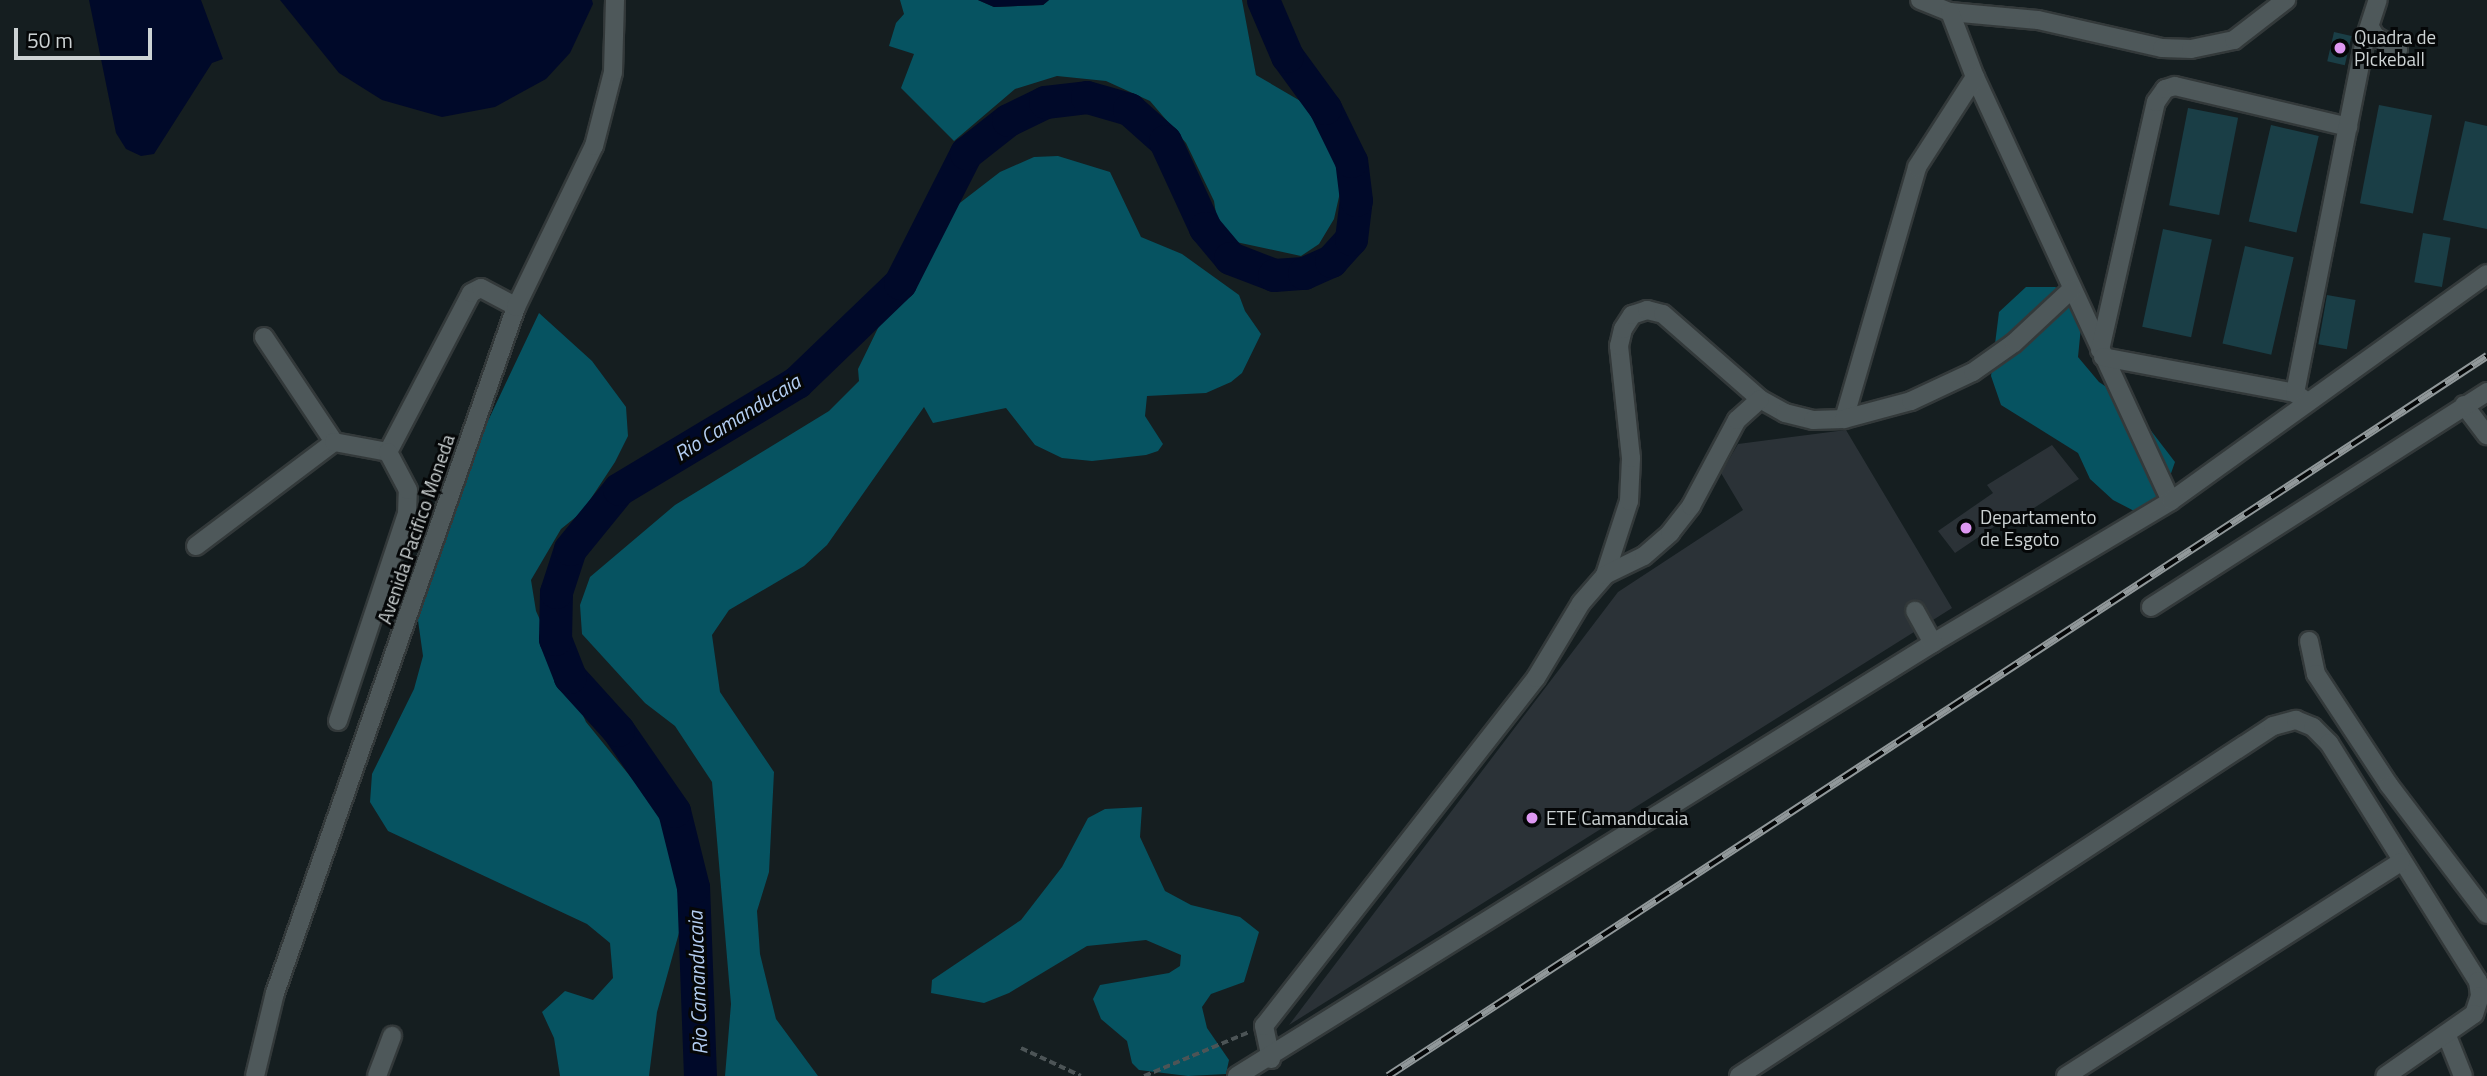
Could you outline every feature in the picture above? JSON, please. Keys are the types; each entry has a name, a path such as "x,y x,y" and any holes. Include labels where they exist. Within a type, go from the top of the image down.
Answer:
{"street":[{"name":"Avenida Pacifico Moneda","path":"255,1076 275,993 516,307 594,145 613,72 615,0"},
{"path":"1920,0 1950,12 2038,20 2162,48 2190,49 2234,40 2286,0"},
{"path":"2302,398 2348,127 2368,31 2378,0"},
{"path":"1950,12 1975,77 2171,501"},
{"path":"2368,31 2398,50"},
{"path":"1844,419 1917,167 1975,77"},
{"path":"2102,354 2156,102 2165,89 2175,86 2348,127"},
{"path":"1237,1076 1271,1059 1933,643 2171,501 2302,398 2487,274"},
{"path":"388,452 471,293 481,288 516,307"},
{"path":"1271,1059 1264,1026 1535,678 1563,628 1605,575 1629,502 1631,458 1619,346 1623,329 1632,315 1647,310 1663,314 1760,399 1794,415 1844,419 1911,401 1973,372 2014,343 2072,289"},
{"path":"264,337 334,442 388,452"},
{"path":"2102,354 2302,398"},
{"path":"2151,607 2487,392"},
{"path":"1605,575 1644,556 1670,533 1691,506 1737,420 1760,399"},
{"path":"2463,405 2487,435"},
{"path":"196,546 334,442"},
{"path":"338,721 407,514 408,490 388,452"},
{"path":"1915,611 1933,643"},
{"path":"2309,641 2316,674 2389,785 2487,914"},
{"path":"1739,1076 2273,726 2296,720 2313,727 2329,743 2400,862 2477,981 2480,996 2474,1014 2385,1076"},
{"path":"2066,1076 2400,862"},
{"path":"2447,1035 2463,1076"},
{"path":"377,1076 392,1036"}],"path":[{"path":"1144,1076 1264,1026"},
{"path":"1021,1048 1081,1076"}],"shaded area":[{"path":"89,0 201,0 223,59 212,63 154,154 141,156 126,149 116,133"},
{"path":"280,0 592,0 593,4 570,53 546,79 495,107 442,117 382,100 339,73"},
{"path":"900,0 978,0 994,7 1043,5 1049,0 1242,0 1256,75 1321,113 1333,140 1343,179 1334,219 1319,244 1301,256 1236,242 1218,226 1214,201 1186,143 1150,101 1106,81 1057,76 1015,89 954,141 901,88 914,54 889,46 896,23 904,14"},
{"path":"978,0 1049,0 1043,5 994,7"},
{"name":"Quadra de PIckeball","path":"2334,32 2352,36 2345,65 2327,61"},
{"path":"2379,105 2432,115 2413,213 2360,203"},
{"path":"2188,108 2238,118 2219,215 2169,205"},
{"path":"2465,121 2487,126 2487,229 2443,220"},
{"path":"2271,125 2319,136 2296,232 2249,221"},
{"path":"1058,156 1110,172 1141,237 1182,254 1239,295 1245,311 1261,334 1242,373 1231,382 1206,393 1147,396 1145,416 1163,444 1158,451 1146,455 1092,461 1062,458 1035,445 1006,408 933,423 924,407 827,545 804,566 729,610 712,635 720,692 774,772 769,872 757,911 760,954 776,1019 818,1076 725,1076 731,1004 712,782 675,726 645,703 582,634 580,605 590,577 675,505 829,411 859,381 858,369 899,285 952,209 1000,172 1034,157"},
{"path":"2163,229 2212,239 2191,337 2142,327"},
{"path":"2423,233 2451,238 2442,287 2414,282"},
{"path":"2245,246 2294,257 2271,355 2223,343"},
{"path":"2026,287 2055,287 2084,297 2078,357 2099,382 2129,402 2175,462 2163,496 2140,514 2113,500 2090,479 2078,453 2001,405 1991,376 1999,312"},
{"path":"2327,295 2356,300 2347,349 2318,344"},
{"path":"539,313 592,361 626,407 628,436 615,462 582,512 561,529 531,580 536,611 586,722 660,813 671,839 684,894 682,922 657,1012 649,1076 560,1076 554,1038 542,1012 565,991 593,1000 613,978 610,943 587,924 388,831 370,802 372,774 414,689 423,656 415,599 423,542 487,423"},
{"path":"1142,807 1140,837 1165,891 1191,905 1240,917 1259,932 1244,982 1211,994 1202,1007 1207,1028 1229,1060 1226,1074 1188,1076 1139,1070 1132,1063 1127,1041 1101,1019 1093,999 1100,985 1169,973 1180,966 1181,955 1146,940 1087,946 1009,993 984,1003 931,993 932,980 1021,920 1062,867 1088,818 1105,809"}],"building":[{"name":"ETE Camanducaia","path":"1846,430 1952,608 1933,620 1921,602 1909,601 1904,612 1914,632 1289,1025 1618,592 1743,510 1721,473 1738,444"},
{"path":"2052,445 2079,479 2014,521 2010,516 1955,553 1938,531 1993,493 1987,485"}],"waterway":[{"name":"Rio Camanducaia","path":"700,1076 693,887 674,811 618,730 570,677 555,639 556,592 570,549 619,489 797,382 900,283 966,153 1008,120 1045,102 1087,97 1129,109 1165,141 1205,228 1230,258 1274,275 1304,273 1331,261 1351,239 1356,200 1351,161 1325,108 1287,56 1263,0"}],"railway":[{"path":"1388,1076 2487,356"}],"place":[{"name":"Quadra de PIckeball","path":"2340,48"},
{"name":"Departamento de Esgoto","path":"1966,528"},
{"name":"ETE Camanducaia","path":"1532,818"}]}
